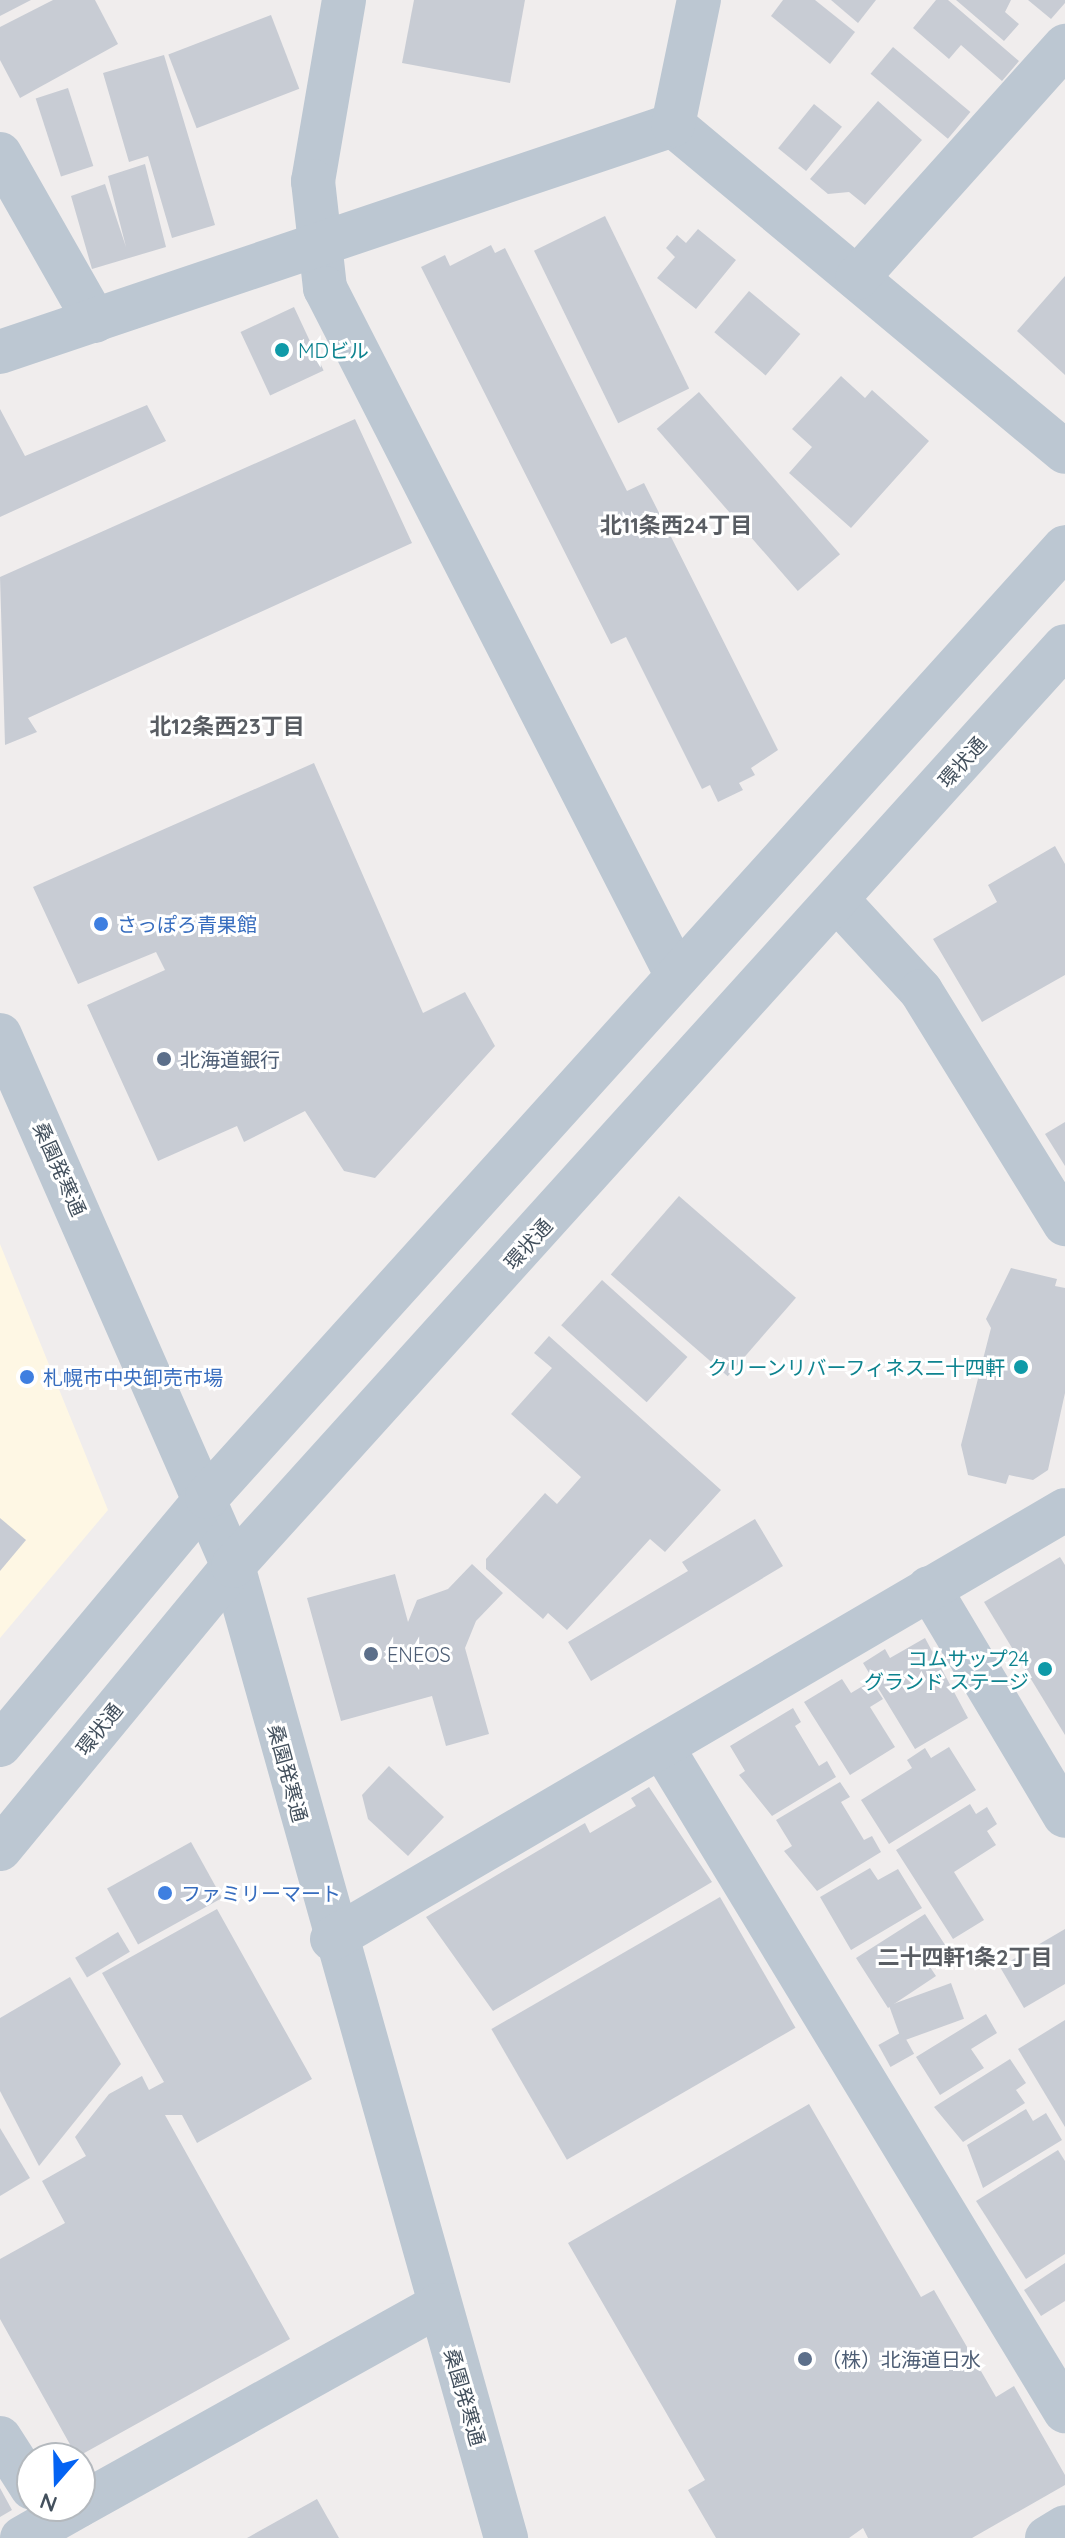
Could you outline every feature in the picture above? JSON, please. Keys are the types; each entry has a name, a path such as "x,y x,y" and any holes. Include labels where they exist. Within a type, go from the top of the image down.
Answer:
{"street":[{"path":"344,0 313,181 317,244 325,288 677,976"},
{"path":"673,125 699,0"},
{"path":"857,278 1065,46"},
{"path":"0,352 673,125"},
{"path":"673,125 1065,452"},
{"path":"0,154 95,321"},
{"path":"0,1745 207,1497 1065,547"},
{"name":"環状通","path":"0,1849 233,1566 838,901 1065,646"},
{"path":"838,901 921,991 1065,1224"},
{"name":"桑園発寒通","path":"5,1057 207,1497 233,1566 332,1939 506,2538"},
{"path":"332,1939 1065,1510"},
{"path":"929,1588 1065,1816"},
{"path":"662,1747 1065,2411"},
{"path":"96,2487 439,2305"},
{"path":"0,2438 16,2461"},
{"path":"1047,2538 1065,2527"}],"shaded area":[{"name":"札幌市中央卸売市場","path":"0,1244 108,1510 0,1638"}],"building":[{"path":"0,0 31,0 0,16"},
{"path":"53,0 95,0 118,44 20,98 0,60 0,27"},
{"path":"414,0 525,0 510,83 402,63"},
{"path":"783,0 815,0 855,32 830,64 771,16"},
{"path":"831,0 876,0 858,23"},
{"path":"936,0 948,0 1019,61 1002,81 961,45 949,59 913,28"},
{"path":"956,0 1011,0 1005,12 1019,24 1004,41"},
{"path":"1028,0 1065,0 1065,3 1051,19"},
{"path":"271,15 299,89 197,128 168,54"},
{"path":"893,47 970,112 948,139 871,74"},
{"path":"164,55 215,225 172,238 148,156 129,162 103,73"},
{"path":"68,88 93,166 61,176 36,99"},
{"path":"878,101 922,140 865,205 849,192 828,194 810,179"},
{"path":"814,104 842,127 806,171 778,148"},
{"path":"145,164 166,247 92,269 71,196 105,184 126,247 108,176"},
{"path":"605,216 689,389 618,423 534,251"},
{"path":"698,229 736,260 696,309 657,278 675,257 666,248 677,235 686,243"},
{"path":"491,245 495,253 505,248 627,491 644,483 778,750 751,768 755,775 739,783 743,790 718,802 710,785 702,789 626,637 611,644 421,267 445,255 450,266"},
{"path":"1065,276 1065,375 1017,331"},
{"path":"749,291 800,334 766,375 714,332"},
{"name":"MDビル","path":"294,307 324,370 270,395 241,332"},
{"path":"841,376 865,398 872,390 929,441 851,528 789,473 812,447 792,429"},
{"path":"699,392 840,554 798,591 657,429"},
{"path":"147,405 166,441 0,517 0,409 25,456"},
{"path":"355,419 412,543 28,718 37,732 5,745 0,577"},
{"path":"314,763 423,1013 465,992 495,1046 375,1178 344,1171 305,1111 244,1142 237,1126 158,1161 87,1005 165,970 156,952 78,984 33,887"},
{"path":"1055,846 1065,864 1065,975 982,1022 933,939 997,902 988,885"},
{"path":"1065,1122 1065,1166 1045,1134"},
{"path":"679,1196 796,1298 728,1376 611,1274"},
{"name":"クリーンリバーフィネス二十四軒","path":"1011,1268 1057,1279 1055,1286 1065,1288 1065,1393 1048,1470 1033,1480 1009,1475 1006,1484 968,1475 961,1445 991,1328 986,1319"},
{"path":"602,1280 687,1357 647,1402 561,1325"},
{"path":"549,1336 721,1490 665,1552 650,1539 567,1630 548,1613 543,1619 486,1569 486,1559 545,1493 557,1504 581,1477 511,1414 552,1368 534,1353"},
{"path":"0,1518 26,1540 0,1571"},
{"path":"755,1519 783,1566 591,1681 568,1642 688,1571 682,1562"},
{"name":"コムサップ24 グランド ステージ","path":"1060,1557 1065,1565 1065,1735 984,1602"},
{"path":"472,1564 503,1593 476,1621 465,1648 489,1734 446,1746 432,1696 341,1721 307,1598 395,1574 408,1622 417,1600 448,1589"},
{"path":"925,1638 968,1718 915,1749 863,1663 885,1649 890,1658"},
{"path":"842,1679 851,1693 871,1681 883,1699 870,1707 895,1747 850,1775 804,1702"},
{"path":"793,1708 801,1722 795,1726 819,1766 827,1761 836,1777 772,1816 739,1775 745,1771 730,1746"},
{"path":"949,1747 976,1790 889,1844 861,1800 912,1768 907,1760 925,1748 931,1758"},
{"path":"389,1766 444,1817 408,1856 368,1819 362,1795"},
{"path":"840,1782 850,1797 841,1802 864,1840 872,1836 881,1852 817,1891 784,1851 792,1846 776,1820"},
{"path":"649,1787 712,1882 493,2011 426,1917 585,1823 590,1833 636,1806 631,1798"},
{"path":"970,1804 976,1814 987,1807 997,1824 987,1831 996,1845 954,1872 984,1920 953,1939 896,1850"},
{"name":"ファミリーマート","path":"191,1842 222,1898 138,1945 107,1889"},
{"path":"870,1868 878,1880 898,1869 922,1908 851,1950 820,1897"},
{"path":"720,1897 796,2028 567,2160 491,2029"},
{"path":"217,1909 312,2079 197,2143 182,2115 165,2115 290,2339 96,2446 96,2442 69,2442 0,2319 0,2259 65,2223 42,2181 86,2156 75,2137 109,2094 142,2076 149,2090 164,2082 102,1973"},
{"path":"925,1914 949,1951 928,1964 936,1976 888,2008 856,1958"},
{"path":"1065,1929 1065,1984 1024,2008 1000,1967"},
{"path":"118,1932 130,1952 87,1977 75,1958"},
{"path":"70,1977 121,2064 39,2166 0,2091 0,2018"},
{"path":"951,1983 964,2019 902,2041 889,2006"},
{"path":"986,2014 997,2033 971,2049 984,2068 940,2095 916,2057"},
{"path":"1065,2020 1065,2127 1018,2049"},
{"path":"902,2032 914,2054 891,2067 878,2045"},
{"path":"1010,2059 1026,2083 1016,2090 1025,2103 963,2142 934,2107"},
{"path":"809,2104 921,2297 934,2290 996,2397 1014,2386 1065,2475 1065,2485 972,2538 868,2538 863,2528 849,2538 716,2538 688,2490 705,2480 568,2243"},
{"path":"1026,2109 1033,2121 1046,2113 1062,2140 983,2188 967,2145"},
{"path":"0,2128 30,2178 0,2196"},
{"path":"1058,2150 1065,2161 1065,2254 1026,2279 976,2201"},
{"path":"1065,2263 1065,2301 1041,2316 1024,2290"},
{"path":"0,2488 12,2510 0,2517"},
{"path":"317,2499 339,2538 247,2538"}],"place":[{"name":"MDビル","path":"282,350"},
{"name":"さっぽろ青果館","path":"101,924"},
{"name":"北海道銀行","path":"164,1059"},
{"name":"クリーンリバーフィネス二十四軒","path":"1021,1367"},
{"name":"札幌市中央卸売市場","path":"27,1377"},
{"name":"ENEOS","path":"371,1654"},
{"name":"コムサップ24 グランド ステージ","path":"1045,1669"},
{"name":"ファミリーマート","path":"165,1893"},
{"name":"（株）北海道日水","path":"805,2359"}],"district":[{"name":"北11条西24丁目","path":"676,526"},
{"name":"北12条西23丁目","path":"227,727"},
{"name":"二十四軒1条2丁目","path":"965,1958"}]}
